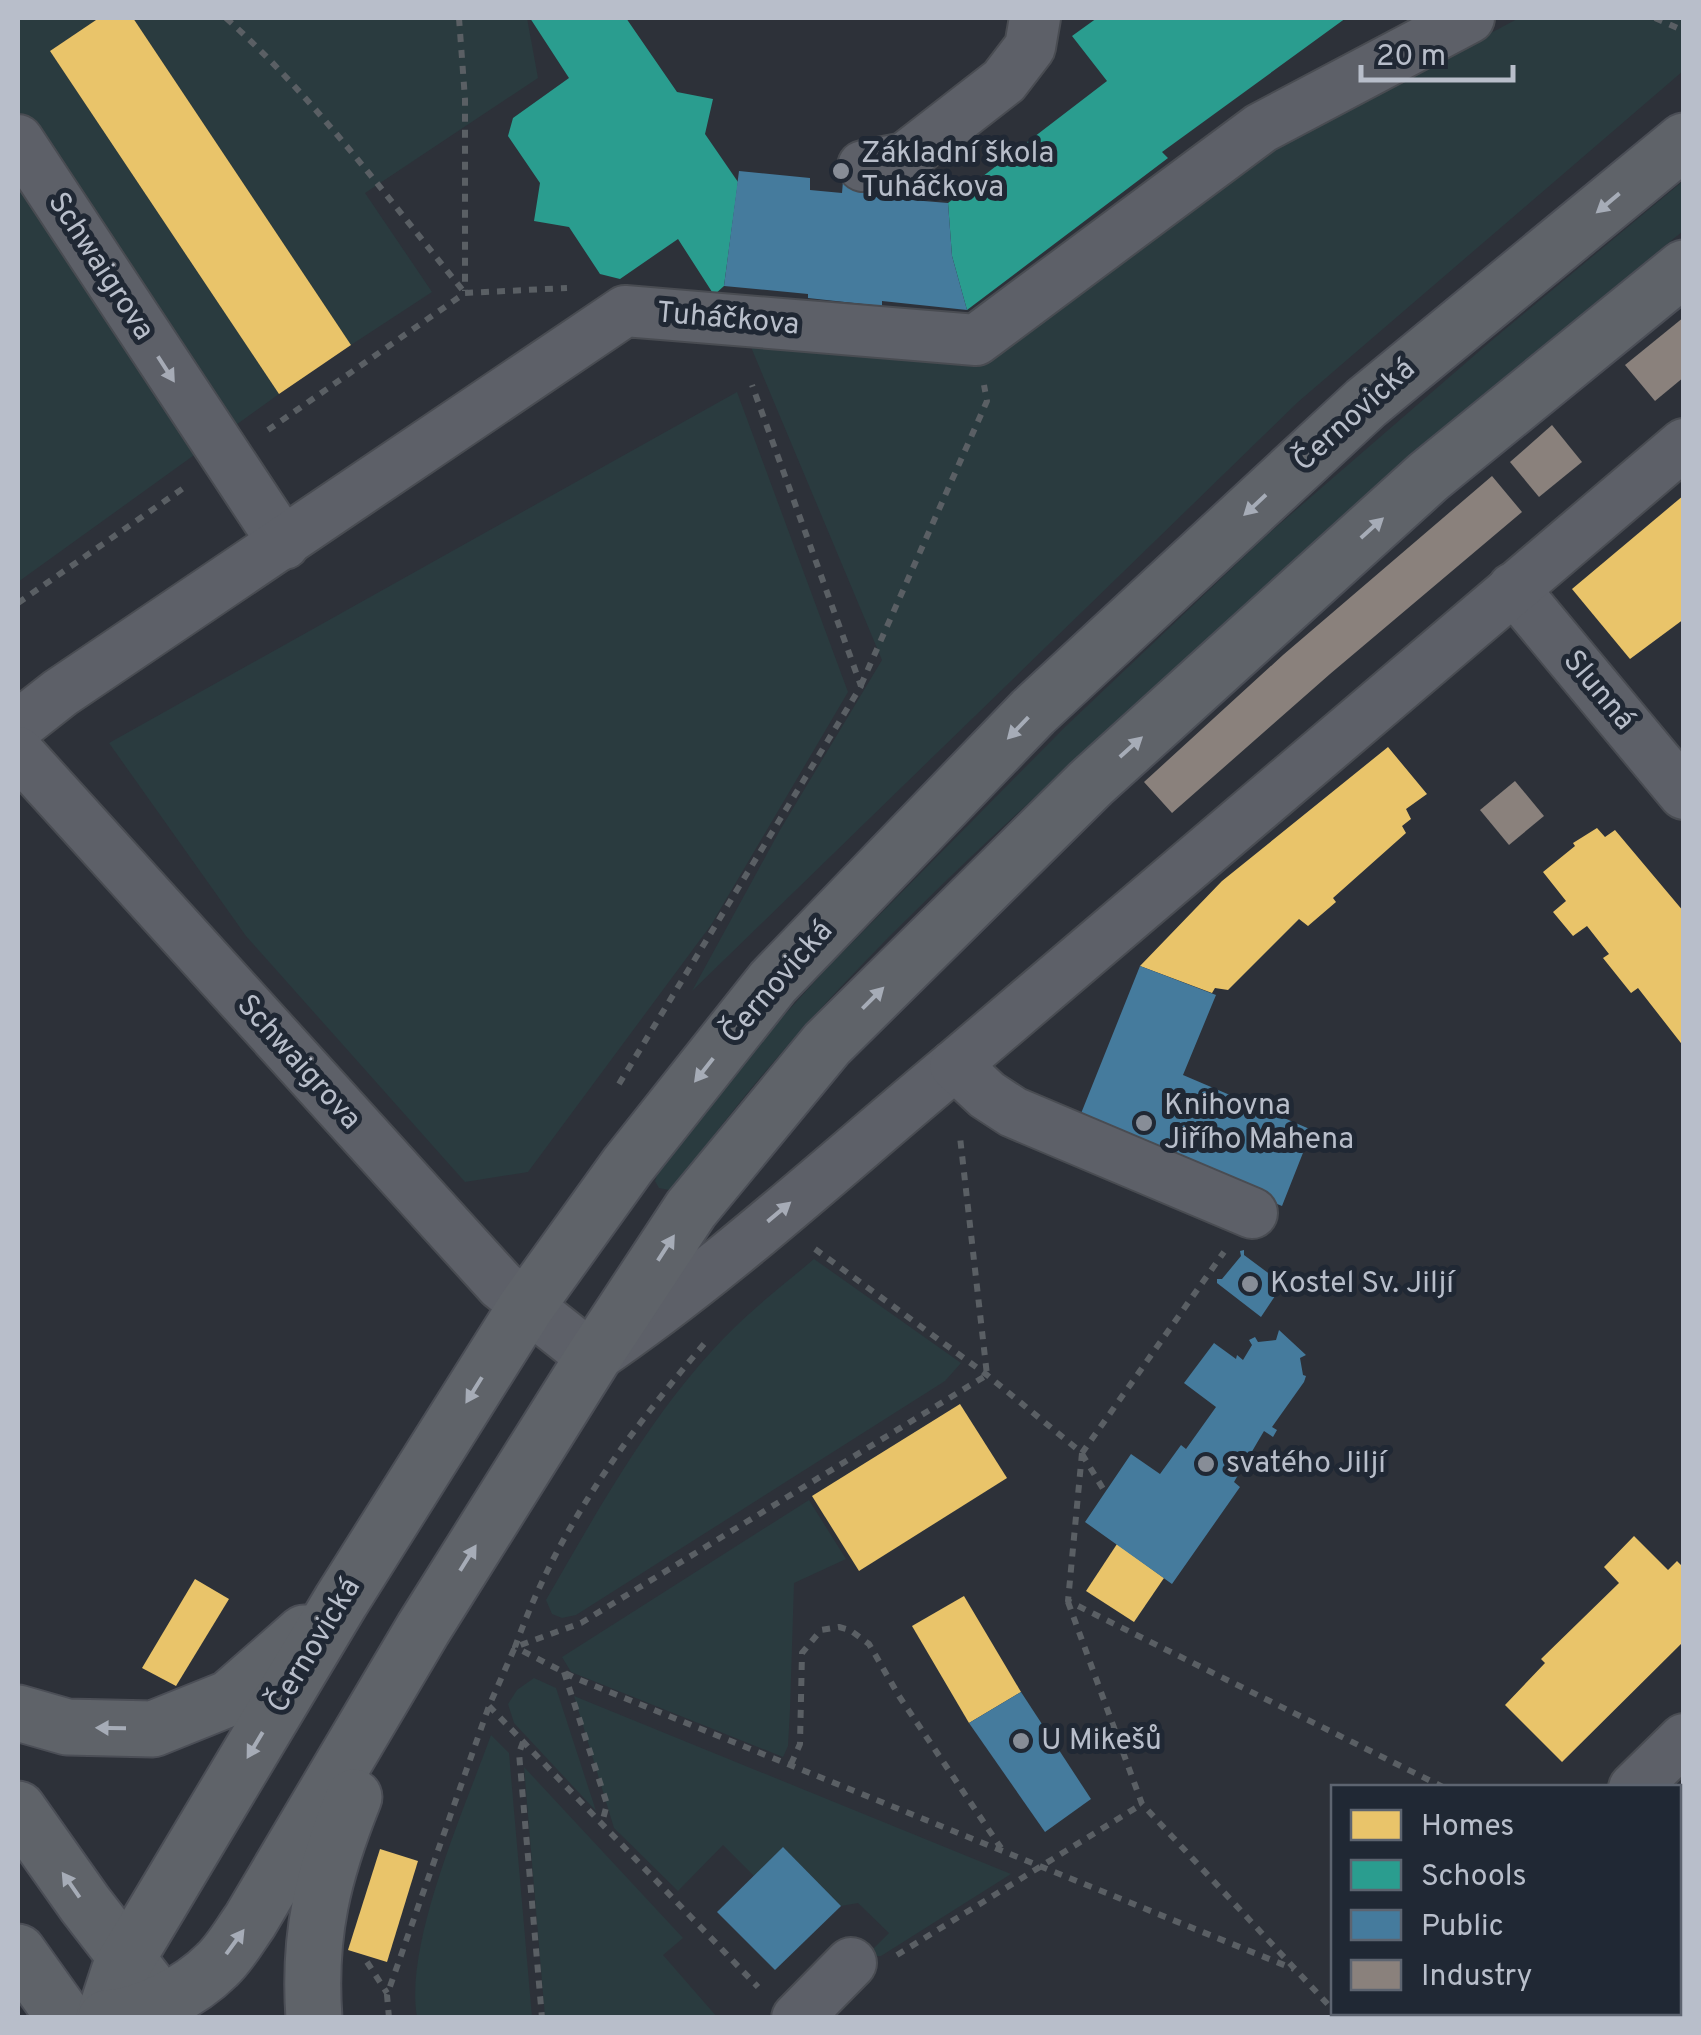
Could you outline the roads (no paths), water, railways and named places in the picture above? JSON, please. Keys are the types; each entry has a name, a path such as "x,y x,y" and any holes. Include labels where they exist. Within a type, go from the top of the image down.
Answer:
{"main road":[{"name":"Černovická","path":"88,2016 119,1972 340,1601 526,1308 628,1165 774,982 1033,712 1366,403 1684,141"},
{"path":"18,1952 88,2016 119,2017 166,2010 219,1963 250,1921 423,1629 691,1209 840,1030 1091,783 1413,491 1684,268"},
{"path":"18,1713 67,1727 153,1729 230,1698 340,1601"},
{"path":"314,2018 311,1974 328,1860 423,1629"},
{"path":"18,1809 166,2010"}],"street":[{"path":"864,166 905,158 1004,81 1030,47 1036,18"},
{"name":"Tuháčkova","path":"18,726 60,692 284,544 604,299 976,340 1261,128 1469,18"},
{"name":"Schwaigrova","path":"18,140 284,544"},
{"path":"593,1358 698,1282 1684,444"},
{"name":"Slunná","path":"1513,588 1684,794"},
{"name":"Schwaigrova","path":"18,752 454,1235 526,1308 593,1358"},
{"path":"955,1065 987,1095 1014,1112 1252,1213"},
{"path":"1637,1785 1684,1739"},
{"path":"781,2006 846,1969"}],"place":[{"name":"Základní škola Tuháčkova","path":"841,171"},
{"name":"Knihovna Jiřího Mahena","path":"1144,1123"},
{"name":"Kostel Sv. Jiljí","path":"1250,1284"},
{"name":"svatého Jiljí","path":"1206,1464"},
{"name":"U Mikešů","path":"1021,1741"}]}
